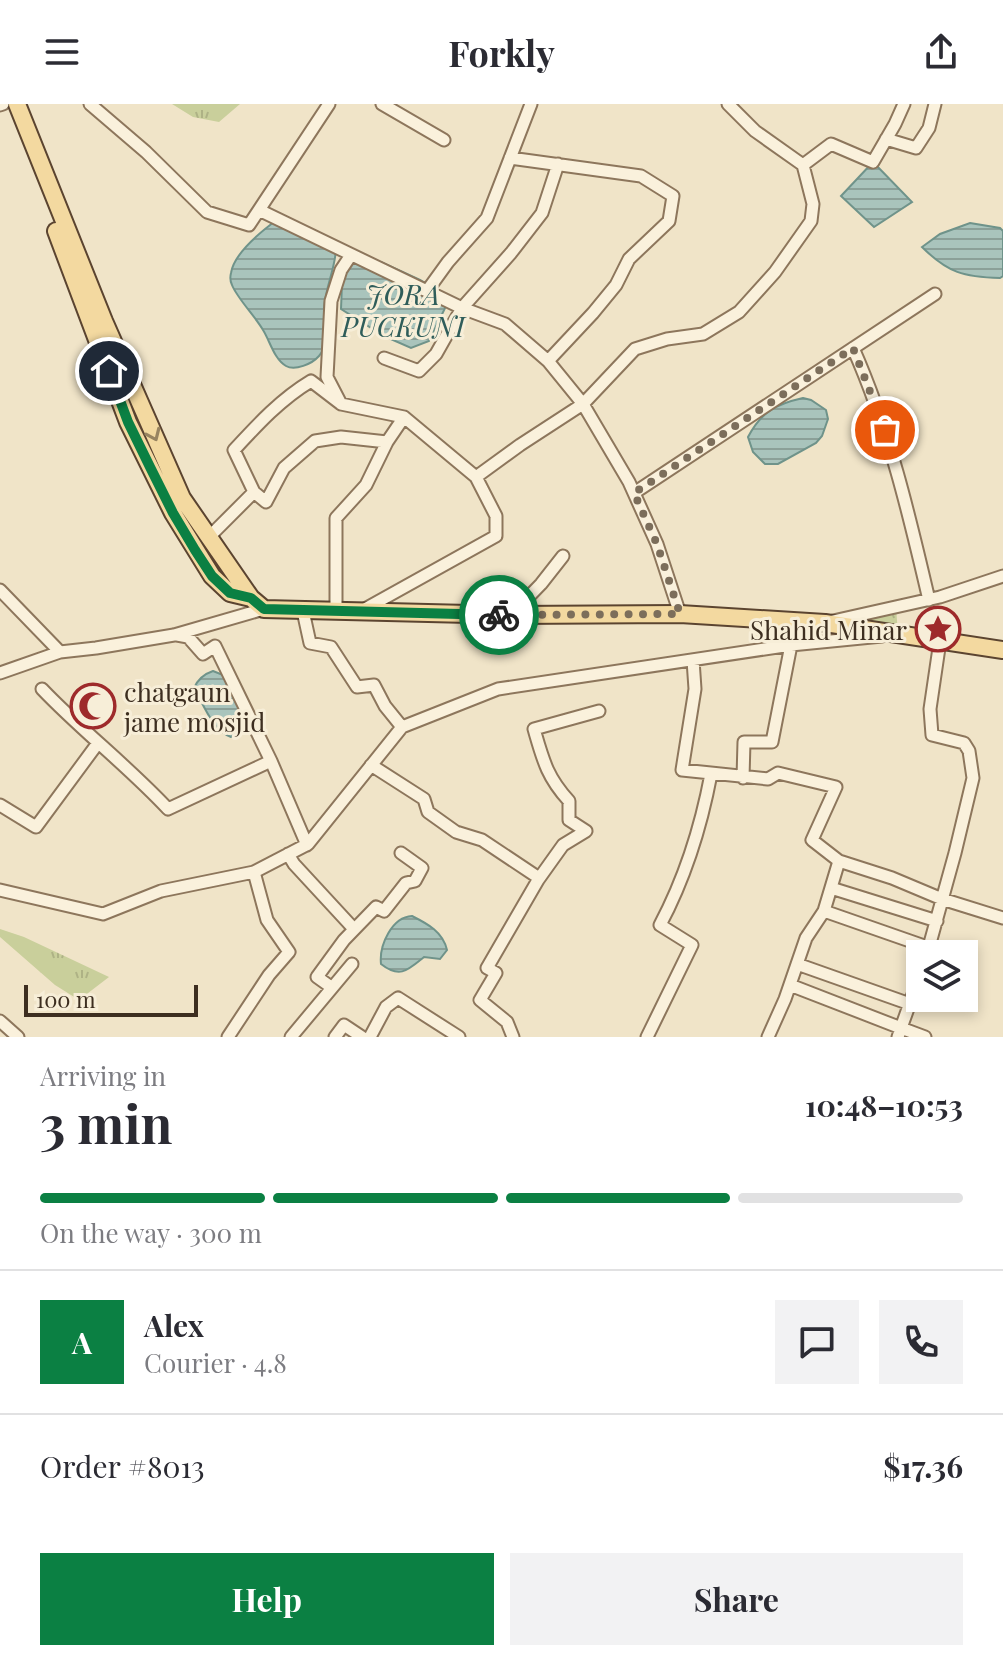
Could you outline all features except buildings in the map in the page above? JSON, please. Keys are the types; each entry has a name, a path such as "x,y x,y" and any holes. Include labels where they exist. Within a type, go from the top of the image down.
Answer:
{"main road":[{"path":"3,104 38,170 182,498 257,604"},
{"path":"24,108 38,170 128,422 173,513 212,576 230,593 257,604 303,611 680,614 825,623 1003,650"}],"street":[{"path":"90,104 146,152 207,212 249,225 329,104"},
{"path":"382,104 444,140"},
{"path":"427,291 487,218 531,104"},
{"path":"476,477 583,404 635,349 667,339 703,334 739,312 775,272 811,221 813,204 803,165 755,131 728,104"},
{"path":"803,165 831,144 873,162 904,104"},
{"path":"886,139 916,148 929,128 935,104"},
{"path":"510,158 641,176 673,196 669,221 629,259 616,285 548,361"},
{"path":"384,358 419,371 436,354 462,308 542,213 558,164"},
{"path":"259,210 462,308 505,324 548,361 583,404 634,493 657,544 680,614"},
{"path":"341,404 327,377 331,301 341,270 351,255"},
{"path":"634,493 935,294"},
{"path":"853,348 885,430 929,600"},
{"path":"363,610 496,536 496,516 476,477 404,417 341,404 311,381 291,393 234,450 254,492 266,502 284,468 315,441 341,437 387,442"},
{"path":"336,610 336,518 366,485 387,442 404,417"},
{"path":"209,537 254,492"},
{"path":"511,615 563,556"},
{"path":"825,623 929,600 1003,576"},
{"path":"0,590 60,652"},
{"path":"0,673 60,652 174,635 257,604"},
{"path":"303,611 310,643 331,647 357,687 374,685 385,706 402,727"},
{"path":"0,890 103,914 161,891 254,872 307,845 402,727 498,689 791,645 898,634"},
{"path":"174,635 188,637 203,654 215,646 271,761 307,845"},
{"path":"931,940 973,778 969,751 964,743 932,735 930,709 940,641"},
{"path":"743,778 744,742 772,742 791,645"},
{"path":"693,660 695,689 682,770 768,779 778,773 836,787 812,840 839,861 1003,918"},
{"path":"42,689 168,809 271,761"},
{"path":"513,1037 507,1022 480,1000 496,973 487,968 539,878 563,845 586,831 569,820 569,801 554,785 534,729 599,711"},
{"path":"0,805 36,827 98,743"},
{"path":"371,765 424,799 428,812 456,832 482,840 539,878"},
{"path":"647,1037 692,945 660,925 689,861 711,774"},
{"path":"331,987 317,977 354,929 376,907 384,911 406,883 415,881 422,868 401,853"},
{"path":"288,854 354,929"},
{"path":"768,1037 806,938 824,911 839,861"},
{"path":"228,1037 269,975 289,952 267,920 254,872"},
{"path":"831,888 937,921"},
{"path":"824,911 906,943"},
{"path":"291,1037 352,964"},
{"path":"797,964 906,1003"},
{"path":"790,985 900,1033 925,1037"},
{"path":"370,1037 386,1007 398,998 459,1037"},
{"path":"900,1033 907,1012"},
{"path":"0,1021 18,1037"},
{"path":"335,1037 344,1025 362,1037"}],"green space":[{"path":"172,104 240,104 219,122 193,117"},
{"path":"896,607 898,634 825,623"},
{"path":"0,929 109,977 79,1000 55,985 0,937"}],"water":[{"path":"873,162 912,202 874,227 841,196"},
{"path":"278,219 310,229 336,249 324,309 324,346 316,359 299,367 286,366 278,359 263,330 234,290 231,280 233,265 243,250"},
{"path":"970,223 1003,231 1003,276 1000,278 957,272 940,263 922,247 940,234"},
{"name":"JORA PUCKUNI","path":"349,261 381,262 450,298 429,341 411,348 384,336 341,309 342,283"},
{"path":"803,398 826,410 828,419 822,436 816,443 778,464 765,464 753,452 748,437 770,410"},
{"path":"213,671 223,675 248,725 231,737 214,723 194,688 202,677"},
{"path":"412,916 438,933 447,950 440,959 424,957 404,971 393,971 381,964 385,941 398,921"}],"way so far":[{"path":"499,615 680,614 657,544 634,493 853,348 885,430"}],"place":[{"name":"Shahid Minar","path":"938,629"},
{"name":"chatgaun jame mosjid","path":"93,706"}],"route":[{"path":"109,371 128,422 173,513 212,576 230,593 251,598 264,609 499,615"}]}
